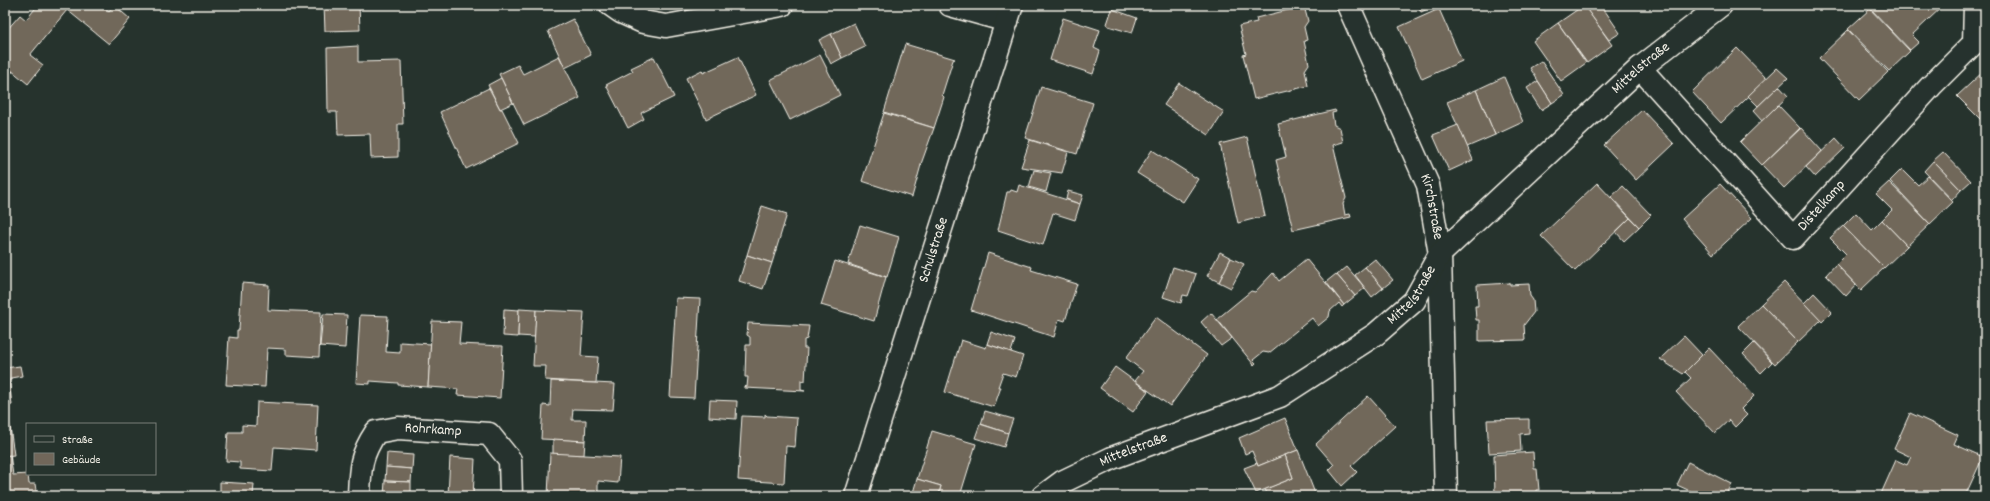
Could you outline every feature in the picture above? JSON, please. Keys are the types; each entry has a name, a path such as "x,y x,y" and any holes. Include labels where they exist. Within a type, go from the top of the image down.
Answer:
{"street":[{"path":"611,5 621,12 643,22 666,26 782,5"},
{"path":"950,5 1009,13"},
{"name":"Kirchstraße","path":"1348,5 1428,185 1440,254 1446,496"},
{"name":"Mittelstraße","path":"1043,496 1062,482 1112,458 1280,396 1376,334 1414,301 1440,254 1640,68 1721,5"},
{"name":"Distelkamp","path":"1640,68 1793,238 1931,86 1979,41 1975,5"},
{"name":"Schulstraße","path":"856,496 1009,13"},
{"name":"Rohrkamp","path":"359,496 360,466 365,448 376,432 398,428 489,434 510,460 511,496"}],"building":[{"path":"38,5 61,5 67,10 30,55 43,65 28,84 5,65 5,32 20,15 26,20"},
{"path":"61,5 101,5 109,11 114,5 130,19 109,44"},
{"path":"324,5 359,5 360,30 325,31"},
{"path":"1418,5 1437,5 1421,12"},
{"path":"1584,5 1612,45 1587,63 1558,23"},
{"path":"1588,5 1601,5 1620,33 1609,40 1585,7"},
{"path":"1874,5 1944,5 1912,35 1919,42 1910,50 1870,8"},
{"path":"1304,6 1308,21 1304,27 1307,40 1304,41 1309,64 1305,70 1308,86 1254,99 1243,55 1246,54 1239,26 1257,22 1256,18"},
{"path":"1112,9 1137,18 1132,33 1108,26 1107,24"},
{"path":"1439,9 1462,61 1422,79 1399,27"},
{"path":"1870,9 1910,51 1889,71 1848,29"},
{"path":"1063,18 1100,30 1094,48 1100,51 1093,74 1050,60"},
{"path":"573,19 591,55 565,68 548,31"},
{"path":"854,23 865,47 842,58 831,34"},
{"path":"1558,23 1586,63 1561,81 1533,41"},
{"path":"1848,30 1888,72 1859,100 1819,58"},
{"path":"831,34 842,58 831,64 819,40"},
{"path":"905,44 955,59 953,60 942,95 944,97 934,128 884,112"},
{"path":"358,46 358,62 401,61 403,124 398,124 398,157 371,158 370,134 338,135 337,112 328,112 327,48"},
{"path":"1737,48 1767,79 1721,123 1692,92"},
{"path":"820,55 840,95 790,120 770,80"},
{"path":"559,56 580,98 524,125 499,74 518,65 523,74"},
{"path":"654,57 674,97 641,113 644,119 628,128 606,85 633,71 631,68"},
{"path":"738,57 756,95 706,119 686,78 702,70 703,73"},
{"path":"1541,61 1564,95 1552,103 1530,68"},
{"path":"5,65 13,72 11,72 5,79"},
{"path":"1777,68 1788,78 1758,106 1748,96"},
{"path":"1985,70 1985,124 1957,96"},
{"path":"1504,77 1523,122 1495,135 1476,90"},
{"path":"501,78 513,103 500,109 488,85"},
{"path":"1538,81 1552,103 1541,110 1527,88"},
{"path":"1179,83 1224,112 1209,135 1164,105"},
{"path":"1779,86 1788,96 1762,121 1753,111"},
{"path":"1041,87 1093,103 1077,154 1025,138"},
{"path":"489,88 500,109 502,109 519,143 466,169 440,112"},
{"path":"1476,90 1495,135 1467,147 1447,102"},
{"path":"1778,105 1800,128 1762,165 1740,142"},
{"path":"1335,110 1336,112 1332,113 1334,125 1340,128 1343,142 1333,145 1346,198 1343,204 1345,215 1350,214 1351,217 1293,230 1276,160 1286,157 1278,124"},
{"path":"1642,110 1674,144 1636,180 1604,145"},
{"path":"884,113 934,128 921,164 922,165 912,197 862,181"},
{"path":"1458,125 1473,160 1449,171 1433,135"},
{"path":"1801,128 1822,151 1784,188 1762,165"},
{"path":"1247,137 1265,216 1238,223 1220,144"},
{"path":"1836,138 1845,148 1815,177 1806,167"},
{"path":"1030,140 1068,152 1062,173 1021,167"},
{"path":"1152,150 1198,179 1183,202 1137,173"},
{"path":"1943,152 1971,181 1961,190 1933,161"},
{"path":"1933,161 1961,190 1952,200 1924,171"},
{"path":"1902,169 1918,185 1928,176 1953,202 1930,224 1890,181"},
{"path":"1034,170 1051,173 1046,192 1029,187"},
{"path":"1889,182 1930,224 1907,246 1882,220 1892,210 1876,194"},
{"path":"1597,183 1630,218 1575,271 1541,236"},
{"path":"1720,184 1752,218 1713,254 1682,219"},
{"path":"1019,185 1080,204 1075,220 1053,213 1043,245 998,230 1007,192 1010,192 1011,190 1017,192"},
{"path":"1623,186 1651,215 1639,227 1611,197"},
{"path":"1068,191 1083,195 1080,204 1066,199"},
{"path":"762,206 787,214 772,263 747,255"},
{"path":"1856,213 1872,230 1882,220 1907,246 1884,268 1843,226"},
{"path":"1630,218 1639,227 1624,241 1616,232"},
{"path":"860,225 899,237 887,277 848,264"},
{"path":"1843,226 1884,268 1861,290 1836,264 1846,254 1830,238"},
{"path":"1220,252 1231,258 1219,282 1207,276"},
{"path":"988,253 1032,267 1031,270 1077,284 1065,321 1059,319 1054,337 971,310"},
{"path":"747,255 772,263 763,289 739,281"},
{"path":"1231,258 1244,264 1231,288 1219,282"},
{"path":"1306,259 1344,305 1342,307 1339,303 1330,311 1329,317 1318,326 1312,318 1269,353 1263,352 1253,360 1256,363 1254,365 1217,319 1251,291 1255,292 1273,273 1279,281"},
{"path":"1375,259 1393,280 1383,288 1365,267"},
{"path":"835,261 886,277 874,321 821,305"},
{"path":"1836,264 1856,285 1846,296 1826,275"},
{"path":"1173,267 1196,274 1188,296 1183,295 1181,303 1163,297"},
{"path":"1347,267 1365,288 1355,296 1337,275"},
{"path":"1365,267 1383,288 1372,297 1355,275"},
{"path":"1336,274 1355,296 1344,305 1326,282"},
{"path":"1784,282 1821,320 1798,342 1761,304"},
{"path":"242,283 269,285 268,310 321,312 319,357 286,355 286,349 267,348 265,387 226,385 229,337 237,338 237,330 239,330"},
{"path":"1510,283 1510,285 1529,284 1534,312 1524,325 1525,340 1479,341 1479,320 1476,320 1475,306 1478,306 1477,285"},
{"path":"1814,293 1832,312 1822,322 1804,303"},
{"path":"676,298 700,299 694,398 670,397"},
{"path":"1761,304 1798,342 1775,364 1738,326"},
{"path":"504,309 519,310 518,337 503,336"},
{"path":"519,309 536,310 535,337 518,336"},
{"path":"536,310 584,312 581,356 598,357 596,383 545,380 546,366 533,366"},
{"path":"1211,313 1232,338 1221,346 1201,322"},
{"path":"323,314 347,315 345,348 320,346"},
{"path":"360,315 388,316 386,352 400,353 400,342 431,344 428,387 370,381 370,384 356,383"},
{"path":"1156,317 1207,355 1170,406 1135,381 1143,371 1126,358"},
{"path":"432,321 461,322 459,344 503,346 500,398 457,395 458,389 428,387"},
{"path":"748,323 809,326 807,339 804,340 804,348 807,348 805,381 801,380 801,390 805,391 744,388 744,386 747,387 748,377 745,377 746,345 750,345 750,337 747,335"},
{"path":"991,332 1015,340 1011,352 987,344"},
{"path":"1684,336 1702,355 1683,374 1660,359"},
{"path":"961,340 986,348 987,344 1023,356 1016,377 1003,373 998,387 1001,387 994,407 945,392"},
{"path":"1754,343 1772,362 1761,373 1743,354"},
{"path":"1709,348 1754,396 1741,409 1747,415 1735,427 1729,420 1715,433 1676,392 1691,378 1685,372"},
{"path":"20,366 22,376 11,378 11,380 9,380 12,405 5,406 5,368"},
{"path":"1115,367 1148,391 1133,412 1100,388"},
{"path":"551,381 615,384 613,410 573,409 572,420 586,420 585,441 541,439 543,405 550,406"},
{"path":"1368,396 1395,426 1351,466 1357,472 1342,486 1329,470 1334,465 1316,444"},
{"path":"710,400 737,401 736,419 709,417"},
{"path":"257,402 318,405 316,450 274,447 272,471 240,469 240,462 226,461 228,432 242,432 242,425 256,426"},
{"path":"5,406 7,406 14,455 5,456"},
{"path":"985,411 1013,419 1008,433 981,424"},
{"path":"1910,413 1958,435 1954,444 1983,457 1965,496 1880,496 1896,460 1907,465 1911,457 1894,449"},
{"path":"765,414 767,416 797,418 795,447 786,446 784,483 738,480 742,416 765,417"},
{"path":"1285,418 1298,450 1258,466 1252,451 1245,454 1239,438"},
{"path":"1529,419 1529,433 1520,434 1521,451 1489,453 1487,420"},
{"path":"980,424 1008,433 1004,447 975,438"},
{"path":"932,431 976,444 960,496 949,496 939,493 941,486 917,479"},
{"path":"553,439 585,441 584,455 553,454"},
{"path":"1298,450 1316,496 1268,496 1265,489 1293,478 1285,455"},
{"path":"1533,452 1534,469 1537,469 1539,490 1536,490 1536,496 1495,496 1494,455"},
{"path":"387,453 413,455 412,469 386,467"},
{"path":"550,453 620,457 618,483 598,481 598,496 548,496"},
{"path":"10,455 13,475 28,475 29,484 35,484 37,496 5,496 5,456"},
{"path":"1285,455 1293,478 1256,493 1244,468 1257,463 1258,466"},
{"path":"450,457 475,459 473,496 448,496"},
{"path":"1688,462 1732,484 1726,496 1701,496 1677,485"},
{"path":"386,467 412,469 411,482 385,481"},
{"path":"917,479 941,486 939,493 949,496 912,496"},
{"path":"385,481 411,482 411,496 384,496"},
{"path":"220,482 254,484 253,496 220,496"}]}
